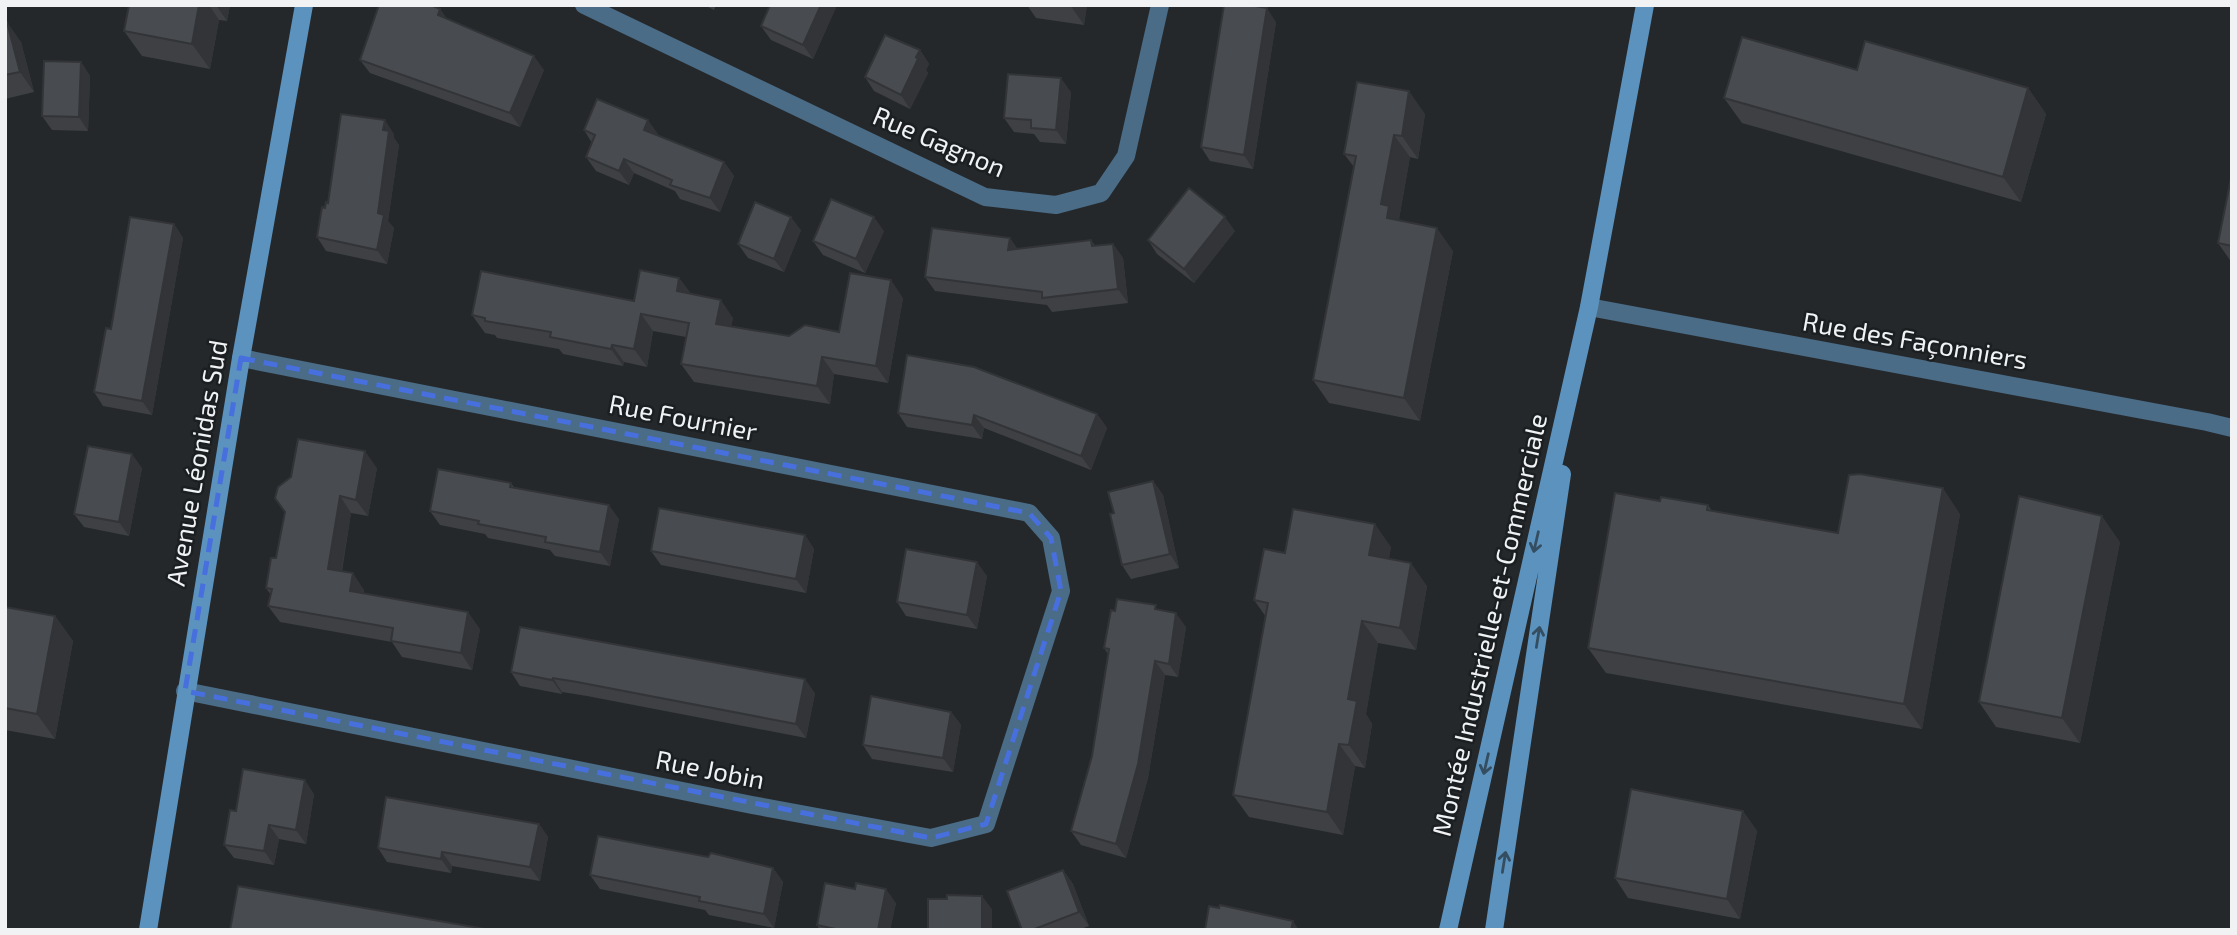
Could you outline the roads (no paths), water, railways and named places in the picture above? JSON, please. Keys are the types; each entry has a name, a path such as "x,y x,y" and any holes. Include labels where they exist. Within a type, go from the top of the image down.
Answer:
{"main road":[{"name":"Avenue Léonidas Sud","path":"148,930 241,358 304,5"},
{"name":"Montée Industrielle-et-Commerciale","path":"1448,930 1589,307 1645,5"},
{"name":"Montée Industrielle-et-Commerciale","path":"1494,930 1583,332"}],"street":[{"name":"Rue Gagnon","path":"584,5 985,197 1056,205 1101,194 1126,156 1160,5"},
{"name":"Rue des Façonniers","path":"1589,307 2232,428"},
{"name":"Rue Fournier","path":"241,358 1029,513 1051,538 1061,591"},
{"name":"Rue Jobin","path":"185,691 752,806 931,838 986,824 1061,591"}]}
